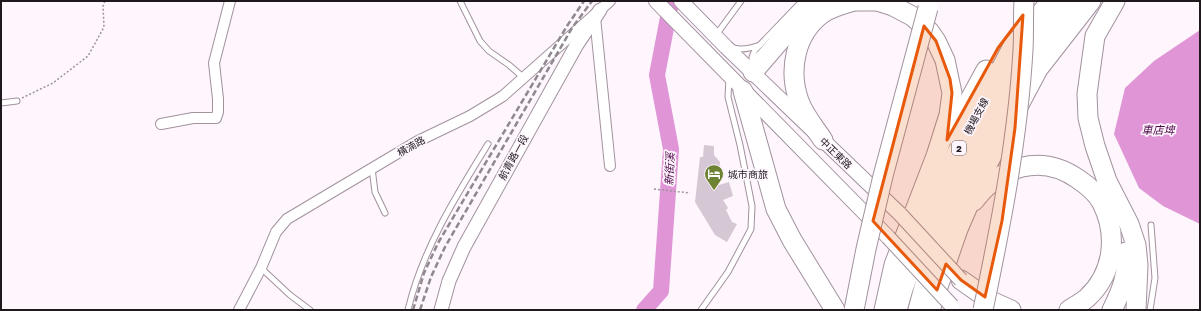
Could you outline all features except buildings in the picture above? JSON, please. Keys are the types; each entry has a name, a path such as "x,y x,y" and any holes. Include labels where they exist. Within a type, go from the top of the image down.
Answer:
{"highway":[{"path":"752,72 802,14 817,1"},
{"path":"823,140 806,116 799,102 793,74 795,54 802,38 812,23 824,13 842,4 855,1 877,1 893,6 912,16 929,30 945,60 952,93 949,115 936,156 894,265 884,310"},
{"path":"854,310 866,250 884,176 930,1"},
{"path":"983,310 1002,221 1015,128 1023,49 1024,1"},
{"path":"927,179 998,48 1034,1"},
{"name":"機場支線","path":"897,310 927,223 952,162 1013,46 1051,1"},
{"name":"機場支線","path":"918,310 926,280 950,212 976,150 1017,71 1069,1"},
{"path":"930,310 964,215 981,176 1038,69 1091,1"},
{"path":"1115,1 1095,36 1087,94 1088,118 1094,146 1107,181 1129,224 1136,245 1138,265 1136,310"},
{"path":"742,88 776,209 792,240 835,310"},
{"path":"964,215 978,196 990,184 1000,176 1015,168 1038,165 1051,167 1068,172 1088,186 1101,202 1109,222 1112,238 1110,260 1101,280 1087,298 1069,310"},
{"path":"1112,310 1120,293 1128,264 1124,236 1113,194"},
{"path":"961,280 991,301 1011,310"}],"main road":[{"path":"656,1 888,237 954,308"},
{"name":"中正東路","path":"681,1 726,47 900,214 961,280 986,310"},
{"path":"742,88 752,72"}],"street":[{"path":"162,124 194,118 216,118 218,112 218,99 214,63 230,1"},
{"name":"橫湳路","path":"239,310 261,268 276,232 287,219 418,141 470,116 504,96 610,1"},
{"path":"598,13 610,166"},
{"name":"航青路一段","path":"441,310 449,281 464,247 576,46 598,13"}],"lane":[{"path":"460,1 480,41 489,51 524,78"},
{"path":"715,36 741,1"},
{"path":"752,72 752,56 760,45 802,1"},
{"path":"726,47 740,49 760,45"},
{"path":"701,310 728,272 751,229 752,206 740,145 728,97 730,76"},
{"path":"1,103 17,101"},
{"path":"408,310 412,293 446,213 488,144"},
{"path":"372,168 375,192 385,213"},
{"path":"1150,310 1155,278 1152,225"},
{"path":"261,268 290,295 310,310"}],"path":[{"path":"17,101 53,83 88,56 104,27 103,6 105,1"},
{"path":"654,188 690,193"}],"highlighted area":[{"path":"1023,15 1015,128 1002,221 985,297 961,280 946,264 937,290 873,221 924,26 936,41 950,79 952,93 947,140 998,48"}],"water":[{"name":"車店埤","path":"1200,30 1200,224 1163,206 1139,188 1114,134 1125,88 1154,61"}],"waterway":[{"name":"新街溪","path":"644,310 661,291 671,149 657,75 670,7 674,1"}],"railway":[{"path":"413,310 424,273 438,243 567,26 584,1"},
{"path":"420,310 431,277 445,247 572,28 592,1"}],"place":[{"name":"城市商旅","path":"714,191"}]}
